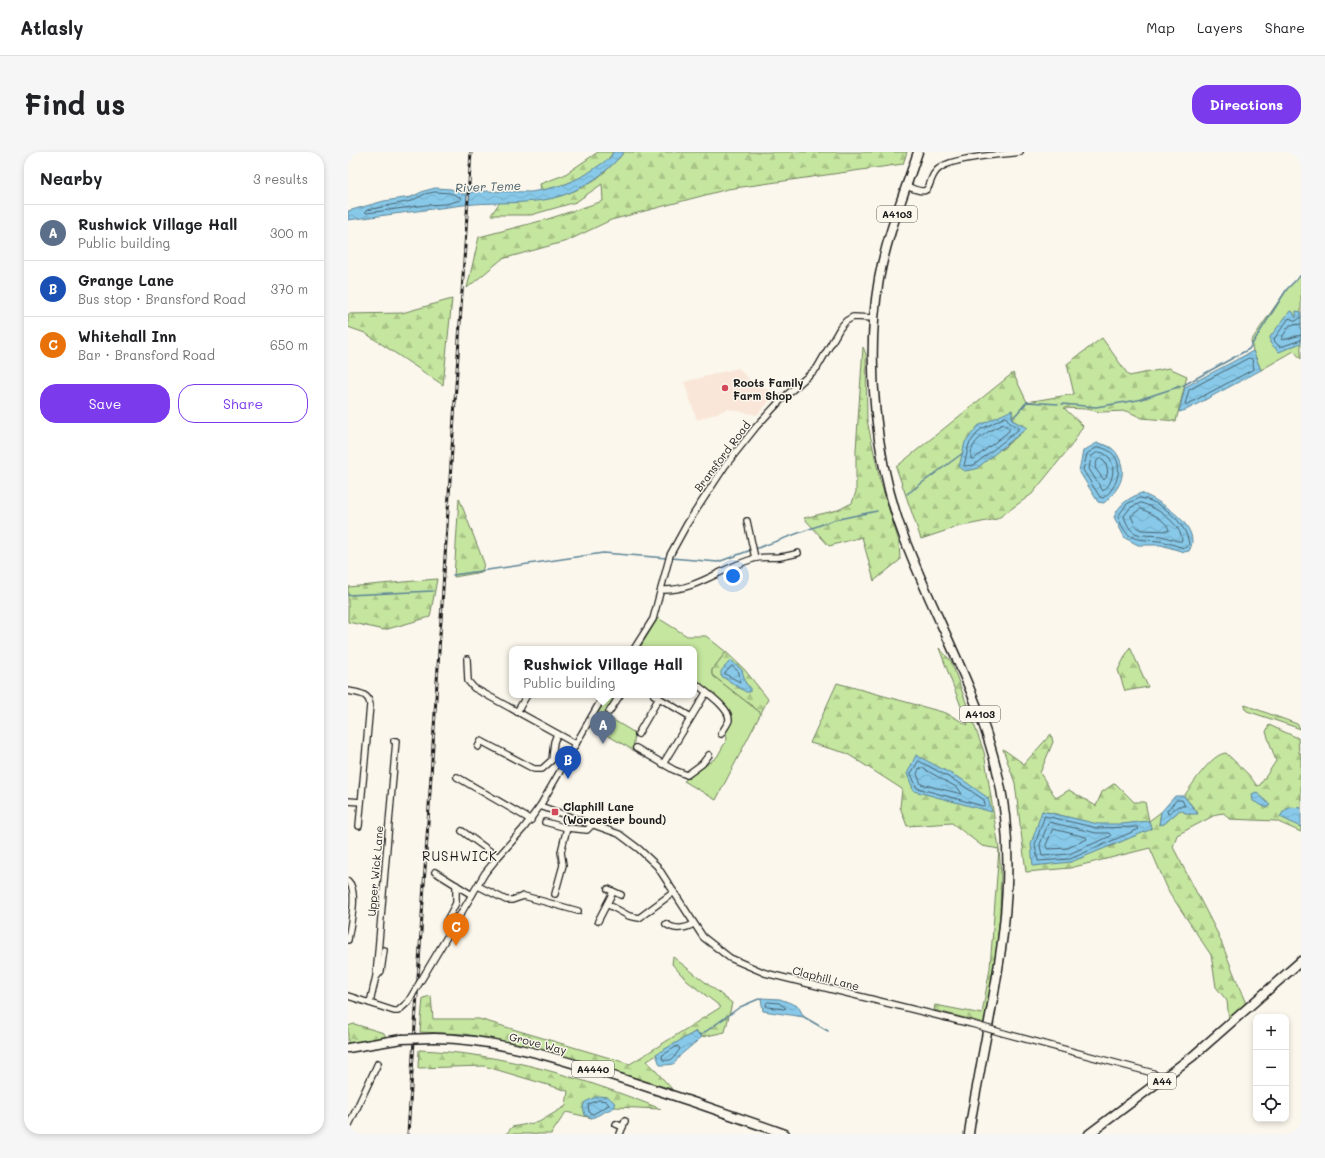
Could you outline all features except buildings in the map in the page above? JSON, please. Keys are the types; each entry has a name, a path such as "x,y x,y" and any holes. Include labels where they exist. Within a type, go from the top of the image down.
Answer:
{"highway":[{"name":"A4103","path":"918,152 886,247 874,318 873,352 876,401 886,473 894,506 904,539 979,710 997,772 1005,817 1008,875 1006,918 1000,961 969,1134"},
{"name":"A44","path":"1089,1134 1162,1081 1232,1023 1301,961"},
{"name":"Grove Way","path":"348,1048 402,1039 434,1038 463,1038 504,1046 552,1057 719,1110 785,1134"},
{"name":"A4103","path":"965,1134 970,1124"}],"street":[{"path":"906,186 917,191 925,190 929,187 936,171 949,162 1020,152"},
{"name":"Bransford Road","path":"636,646 653,619 666,566 678,540 709,489 735,451 781,400 817,368 840,328 846,321 853,317 874,318"},
{"path":"747,521 755,558"},
{"path":"661,590 675,590 690,587 738,564 755,558 781,557 798,553"},
{"path":"468,659 468,681 474,688 576,744"},
{"path":"467,671 474,671"},
{"path":"697,685 716,700 729,718 721,734"},
{"path":"348,691 364,694 370,700 359,826"},
{"path":"663,764 706,693"},
{"path":"517,712 525,698"},
{"path":"348,996 394,1011 398,1011 408,1002 472,894 498,857 531,820 540,806 602,698"},
{"path":"610,712 618,698"},
{"path":"638,734 656,698"},
{"path":"658,698 691,717"},
{"path":"478,747 481,741 534,770 542,769 552,760 554,742 557,734"},
{"name":"Upper Wick Lane","path":"370,1003 376,976 396,741 394,741"},
{"path":"636,748 674,770 687,775 702,764 709,755"},
{"path":"457,777 531,820"},
{"path":"348,801 361,802"},
{"name":"Claphill Lane","path":"540,806 619,834 640,848 657,866 703,937 730,958 758,970 972,1024 1153,1073 1162,1081"},
{"path":"545,822 567,828 587,830 592,825"},
{"path":"555,894 563,865 561,852 567,828"},
{"path":"462,831 498,857"},
{"path":"435,872 472,894"},
{"path":"348,881 352,885 354,893 348,940"},
{"path":"446,922 456,903 456,885"},
{"path":"478,886 506,900 512,900 524,896 578,911"},
{"path":"608,889 621,896"},
{"path":"598,921 613,892"},
{"path":"607,904 629,916 640,918 674,892"},
{"path":"666,924 675,928 688,927 694,924"},
{"path":"376,976 380,971 384,950"},
{"path":"348,1127 378,1063"},
{"path":"616,1124 624,1124 620,1134"}],"shaded area":[{"name":"Roots Family Farm Shop","path":"738,368 751,381 776,394 757,415 728,409 697,420 684,382"}],"green space":[{"path":"598,152 613,152 608,159 592,172 559,186 541,190 540,184 564,175"},
{"path":"624,152 907,152 903,164 728,189 611,220 567,241 502,259 467,288 479,237 548,219 603,201 602,184 576,202 531,215 491,215 500,202 537,200 568,193 583,187 611,167"},
{"path":"1301,275 1301,359 1294,351 1261,370 1253,351 1251,341 1287,289"},
{"path":"452,299 443,385 365,333 348,327 348,314 402,313"},
{"path":"1102,338 1129,376 1169,368 1187,376 1176,421 1142,418 1127,411 1100,412 1086,409 1064,408 1083,426 1071,446 1032,494 997,519 957,527 921,539 896,467 1013,373 1027,402 1074,394 1067,364","holes":["1012,410 1012,420 1027,428 1001,450"]},
{"path":"863,347 866,354 867,420 880,480 899,542 900,560 874,581 862,537 829,546 804,518 838,510 852,503 856,492 856,450"},
{"path":"459,498 484,563 482,572 454,577"},
{"path":"437,579 430,617 384,630 348,622 348,587"},
{"path":"658,618 687,636 706,636 726,652 712,670 712,675 761,713 716,800 684,781 717,757 727,739 726,732 732,718 717,697 697,681 697,646 641,646"},
{"path":"1130,647 1148,687 1125,691 1118,670"},
{"path":"939,648 951,661 984,752 999,849 982,846 952,823 907,826 900,807 902,789 846,753 810,743 837,683 946,713 968,725"},
{"path":"726,652 744,669 768,699 761,713 712,675 712,670"},
{"path":"606,698 615,698 605,715 635,733 633,750 591,726"},
{"path":"1245,705 1297,724 1301,729 1247,711 1244,708"},
{"path":"1269,725 1298,738 1299,753 1301,753 1301,808 1296,825 1301,827 1301,832 1276,821 1229,819 1224,813 1217,814 1177,835 1173,847 1218,934 1246,1004 1229,1020 1227,1001 1216,987 1211,955 1169,892 1150,848 1070,868 1026,872 1015,783 1003,749 1024,764 1051,734 1053,742 1040,773 1056,798 1069,790 1096,806 1102,792 1115,783 1134,802 1145,802 1149,821 1161,812 1159,824 1164,824 1180,810 1188,814 1198,813 1184,796 1208,764 1220,755 1226,753 1249,775 1257,786 1260,785 1276,761 1266,732","holes":["1042,811 1106,826 1149,821 1126,839 1110,847"]},
{"path":"999,849 1001,873 1000,914 995,964 984,1023 934,1010 935,1005 982,1014 990,968"},
{"path":"673,957 732,1003 725,1032 702,1037 695,1032 647,1061 672,1089 499,1041 465,1034 420,1032 423,998 431,996 433,1019 479,1019 630,1064 721,1007 687,981 672,964"},
{"path":"354,1024 384,1033 386,1037 348,1044 348,1026"},
{"path":"419,1050 481,1056 543,1069 603,1087 661,1109 615,1107 603,1096 583,1107 592,1118 566,1112 551,1134 506,1134 512,1127 539,1122 566,1106 568,1091 484,1066 418,1068"}],"water":[{"path":"613,152 624,152 606,171 595,179 584,186 561,196 527,202 463,205 348,220 348,211 384,201 411,197 435,188 451,189 463,194 478,191 531,192 547,189 566,184 585,175 610,158"},
{"path":"1290,311 1293,312 1296,318 1296,311 1301,312 1301,343 1279,352 1270,343 1270,337"},
{"path":"1253,351 1261,370 1186,410 1179,412 1185,387"},
{"path":"1012,410 1012,420 1027,428 976,469 965,471 959,467 965,442 978,426"},
{"path":"1097,443 1108,446 1114,450 1122,467 1120,484 1104,503 1098,502 1079,471 1083,451"},
{"path":"1141,493 1168,508 1185,524 1190,533 1192,542 1189,551 1184,552 1161,545 1138,545 1125,538 1114,517 1119,508 1125,502"},
{"path":"731,660 742,670 746,684 750,687 750,692 746,692 721,676 721,671"},
{"path":"916,755 963,780 988,798 992,812 914,791 907,774"},
{"path":"1256,792 1270,805 1267,808 1253,801 1252,794"},
{"path":"1175,796 1184,796 1198,814 1188,814 1180,810 1164,824 1159,825 1161,812"},
{"path":"1290,807 1301,808 1301,827 1280,817 1283,812"},
{"path":"1042,811 1098,824 1122,824 1149,821 1152,829 1071,862 1033,866 1031,844"},
{"path":"761,998 780,999 798,1006 804,1017 763,1011"},
{"path":"695,1032 702,1037 680,1055 674,1064 660,1065 656,1054"},
{"path":"598,1096 608,1097 614,1102 615,1107 592,1118 585,1115 583,1107 585,1102"}],"waterway":[{"path":"1062,404 1096,407 1138,400 1184,385 1249,349 1287,289 1301,275"},
{"path":"1012,419 1027,402 1058,404"},
{"path":"907,494 963,453"},
{"path":"755,549 834,520 877,511"},
{"path":"671,558 718,562 751,550"},
{"path":"453,575 603,553 667,558"},
{"path":"348,595 433,591"},
{"path":"695,1032 701,1035 740,1007 761,998"},
{"path":"804,1017 828,1031"}],"railway":[{"path":"408,1134 471,152"}],"place":[{"name":"Roots Family Farm Shop","path":"725,388"},
{"name":"Rushwick Village Hall","path":"603,744"},
{"name":"Grange Lane","path":"568,779"},
{"name":"Claphill Lane (Worcester bound)","path":"555,812"},
{"name":"Whitehall Inn","path":"456,946"}],"district":[{"name":"RUSHWICK","path":"460,855"}],"water label":[{"name":"River Teme","path":"488,186"}]}
